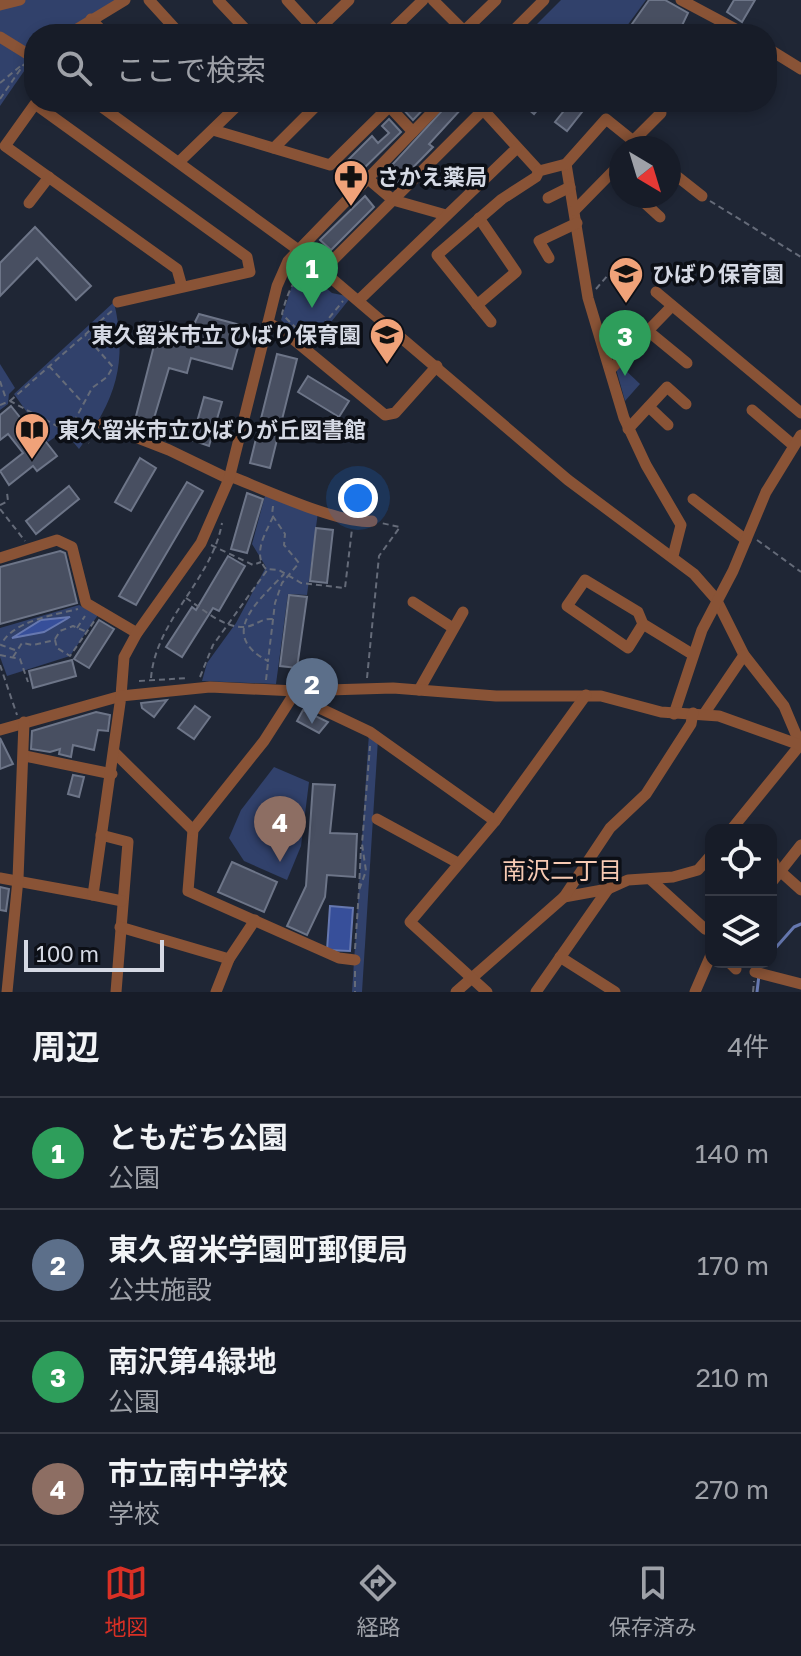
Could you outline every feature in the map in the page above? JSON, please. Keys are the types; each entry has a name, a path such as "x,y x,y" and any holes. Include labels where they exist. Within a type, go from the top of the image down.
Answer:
{"street":[{"path":"0,5 20,0"},
{"path":"84,24 125,0"},
{"path":"149,0 171,24"},
{"path":"218,0 241,24"},
{"path":"287,0 308,24"},
{"path":"325,24 349,0"},
{"path":"398,24 423,0"},
{"path":"433,0 456,24"},
{"path":"473,24 496,0"},
{"path":"520,24 544,0"},
{"path":"681,0 726,24"},
{"path":"91,19 96,24"},
{"path":"0,37 24,52"},
{"path":"777,54 801,69"},
{"path":"29,112 5,146 177,269 182,287"},
{"path":"46,112 247,257 250,272 118,304"},
{"path":"109,112 297,249 585,493 673,556 716,599 744,655 784,706 801,746"},
{"path":"179,162 231,112"},
{"path":"274,148 310,112"},
{"path":"213,130 330,165 380,112"},
{"path":"396,112 413,132"},
{"path":"93,895 112,774 121,696 121,667 137,633 201,543 229,478 280,277 297,249 432,112"},
{"path":"323,270 474,112"},
{"path":"485,112 539,171"},
{"path":"644,136 661,113"},
{"path":"491,322 437,255 479,218 536,177 539,171 566,164 606,119 626,136"},
{"path":"359,300 517,148"},
{"path":"566,164 588,298 628,429 681,525 673,556"},
{"path":"575,210 609,175"},
{"path":"29,203 49,177"},
{"path":"367,178 393,200 446,215"},
{"path":"681,179 702,196"},
{"path":"548,198 570,187"},
{"path":"650,208 660,217"},
{"path":"477,305 516,272 479,218"},
{"path":"549,258 539,241 577,223"},
{"path":"656,292 801,413"},
{"path":"611,369 672,306"},
{"path":"268,323 282,330 385,415 395,413 437,366"},
{"path":"648,331 687,363"},
{"path":"628,429 667,387 686,404"},
{"path":"649,407 668,425"},
{"path":"752,410 793,445"},
{"path":"102,424 229,478 353,519 372,521"},
{"path":"674,714 692,654 716,599 766,492 801,435"},
{"path":"693,499 747,537"},
{"path":"0,558 57,540 72,547 86,603 137,633"},
{"path":"643,624 628,648 567,606 585,580 638,612 643,624 692,654"},
{"path":"413,602 453,628"},
{"path":"419,690 463,612"},
{"path":"456,992 564,897 610,828 646,794 698,714 744,655"},
{"path":"0,730 121,696 200,683 295,693 366,688 496,696 586,695 674,714 698,714 801,746"},
{"path":"295,693 370,732 495,821"},
{"path":"295,693 264,741 193,830 188,891 339,958 355,960"},
{"path":"487,992 410,922 495,821 586,695"},
{"path":"7,992 25,756 22,723"},
{"path":"739,824 801,746"},
{"path":"114,752 193,830"},
{"path":"25,756 112,774"},
{"path":"377,819 458,863"},
{"path":"101,835 128,842 116,992"},
{"path":"777,868 801,845"},
{"path":"564,897 608,889 628,880 698,870 705,862"},
{"path":"777,870 801,890"},
{"path":"0,878 122,901"},
{"path":"650,879 705,929"},
{"path":"536,992 608,889"},
{"path":"216,992 229,959 255,920"},
{"path":"120,927 229,959"},
{"path":"560,957 615,992"},
{"path":"700,989 707,968"},
{"path":"755,972 801,984"}],"path":[{"path":"0,83 24,63"},
{"path":"0,99 24,64"},
{"path":"702,196 801,257"},
{"path":"588,298 621,260"},
{"path":"324,286 305,271 298,275 284,305 282,314 310,340 312,332 320,329 343,301 333,293"},
{"path":"0,405 118,304"},
{"path":"69,431 92,388 107,377 113,367 84,334"},
{"path":"49,365 83,404"},
{"path":"0,381 8,401 89,443"},
{"path":"267,570 261,562 262,541 273,517 274,492"},
{"path":"7,493 8,501 0,507 30,548"},
{"path":"151,678 152,661 166,628 218,549 224,516"},
{"path":"265,688 282,583 299,563 284,545 285,534 273,517"},
{"path":"139,681 151,678 200,683 213,645 267,570 272,568 301,583 345,588 353,519"},
{"path":"366,688 379,556 400,527 372,521"},
{"path":"747,537 801,572"},
{"path":"218,549 253,565 261,562"},
{"path":"268,661 255,655 246,640 245,627 254,602 284,574"},
{"path":"185,598 230,625 245,627 262,618 274,619"},
{"path":"15,650 1,645 5,638 25,624 78,609 85,614 77,628"},
{"path":"87,632 77,628 60,631 55,640 57,648 70,656 87,632 100,611"},
{"path":"13,657 22,643 33,645 55,640"},
{"path":"0,655 20,659 28,682"},
{"path":"0,665 22,723"},
{"path":"355,992 370,732"},
{"path":"359,890 366,871 362,844"}],"shaded area":[{"path":"0,0 127,0 89,24 24,24 24,51 0,33"},
{"path":"561,0 646,0 628,24 537,24"},
{"path":"0,41 24,56 24,71 0,106"},
{"path":"304,269 332,293 351,297 312,346 281,320 296,273"},
{"path":"114,302 120,344 119,362 116,380 102,414 79,449 64,431 48,442 14,394"},
{"path":"0,364 15,388 9,394 8,404 0,410"},
{"path":"620,365 640,384 625,401 616,369"},
{"path":"266,492 318,512 307,595 288,594 276,684 202,681 207,663 236,623 266,567 252,544"},
{"path":"79,605 98,615 70,656 7,676 0,657 0,628"},
{"path":"369,733 378,739 362,992 352,992"},
{"path":"274,767 309,782 301,846 287,880 244,861 229,838 241,810"}],"water":[{"path":"70,617 44,632 12,638 41,620"},
{"path":"330,906 353,908 350,951 327,950"}],"building":[{"path":"649,0 665,0 688,13 683,24 632,24"},
{"path":"734,0 755,0 742,22 727,12"},
{"path":"406,112 421,112 413,120"},
{"path":"441,112 458,112 429,144 433,147 393,188 380,178"},
{"path":"563,112 582,112 567,131 555,122"},
{"path":"389,119 401,132 351,181 340,168 372,136 378,143 389,133 382,126"},
{"path":"365,196 374,207 331,250 320,240"},
{"path":"35,227 91,286 76,300 37,258 0,296 0,263"},
{"path":"199,314 244,326 232,369 191,358 187,373 169,368 152,425 135,420 160,322 191,330"},
{"path":"277,354 297,359 270,468 250,463"},
{"path":"308,376 349,401 339,417 298,392"},
{"path":"204,397 222,402 209,446 192,440"},
{"name":"東久留米市立ひばりが丘図書館","path":"11,406 31,431 35,428 57,456 37,471 33,466 9,485 0,471 23,453 8,434 0,440 0,415"},
{"path":"140,458 156,468 131,511 115,502"},
{"path":"187,482 203,491 136,605 119,596"},
{"path":"69,486 79,499 36,534 26,521"},
{"path":"247,493 263,499 247,553 231,549"},
{"path":"316,528 333,530 327,583 310,581"},
{"path":"60,551 65,553 77,603 0,624 0,567"},
{"path":"228,556 245,566 219,611 213,608 182,657 166,647 192,607 196,610"},
{"path":"289,595 307,597 297,668 280,666"},
{"path":"99,620 114,629 89,668 74,659"},
{"path":"72,660 76,676 33,688 29,671"},
{"path":"167,700 154,717 142,708 141,703"},
{"path":"195,706 210,717 194,739 178,728"},
{"path":"303,710 328,722 319,733 297,721"},
{"path":"96,712 110,715 108,731 98,730 94,750 73,745 71,757 59,754 60,749 50,752 31,749 32,731"},
{"path":"0,738 13,764 0,769"},
{"path":"73,775 84,777 79,797 68,794"},
{"path":"313,784 335,785 330,833 357,834 355,877 327,875 325,897 307,935 287,926 306,886"},
{"path":"232,862 277,882 264,912 218,892"},
{"path":"0,887 9,889 6,911 0,910"}],"waterway":[{"path":"777,946 794,927 801,924"},
{"path":"757,992 759,975"}],"place":[{"name":"さかえ薬局","path":"351,208"},
{"name":"ひばり保育園","path":"626,305"},
{"name":"ともだち公園","path":"312,308"},
{"name":"東久留米市立 ひばり保育園","path":"387,366"},
{"name":"南沢第4緑地","path":"625,376"},
{"name":"東久留米市立ひばりが丘図書館","path":"32,461"},
{"name":"東久留米学園町郵便局","path":"312,724"},
{"name":"市立南中学校","path":"280,862"}],"district":[{"name":"南沢二丁目","path":"562,871"}]}
